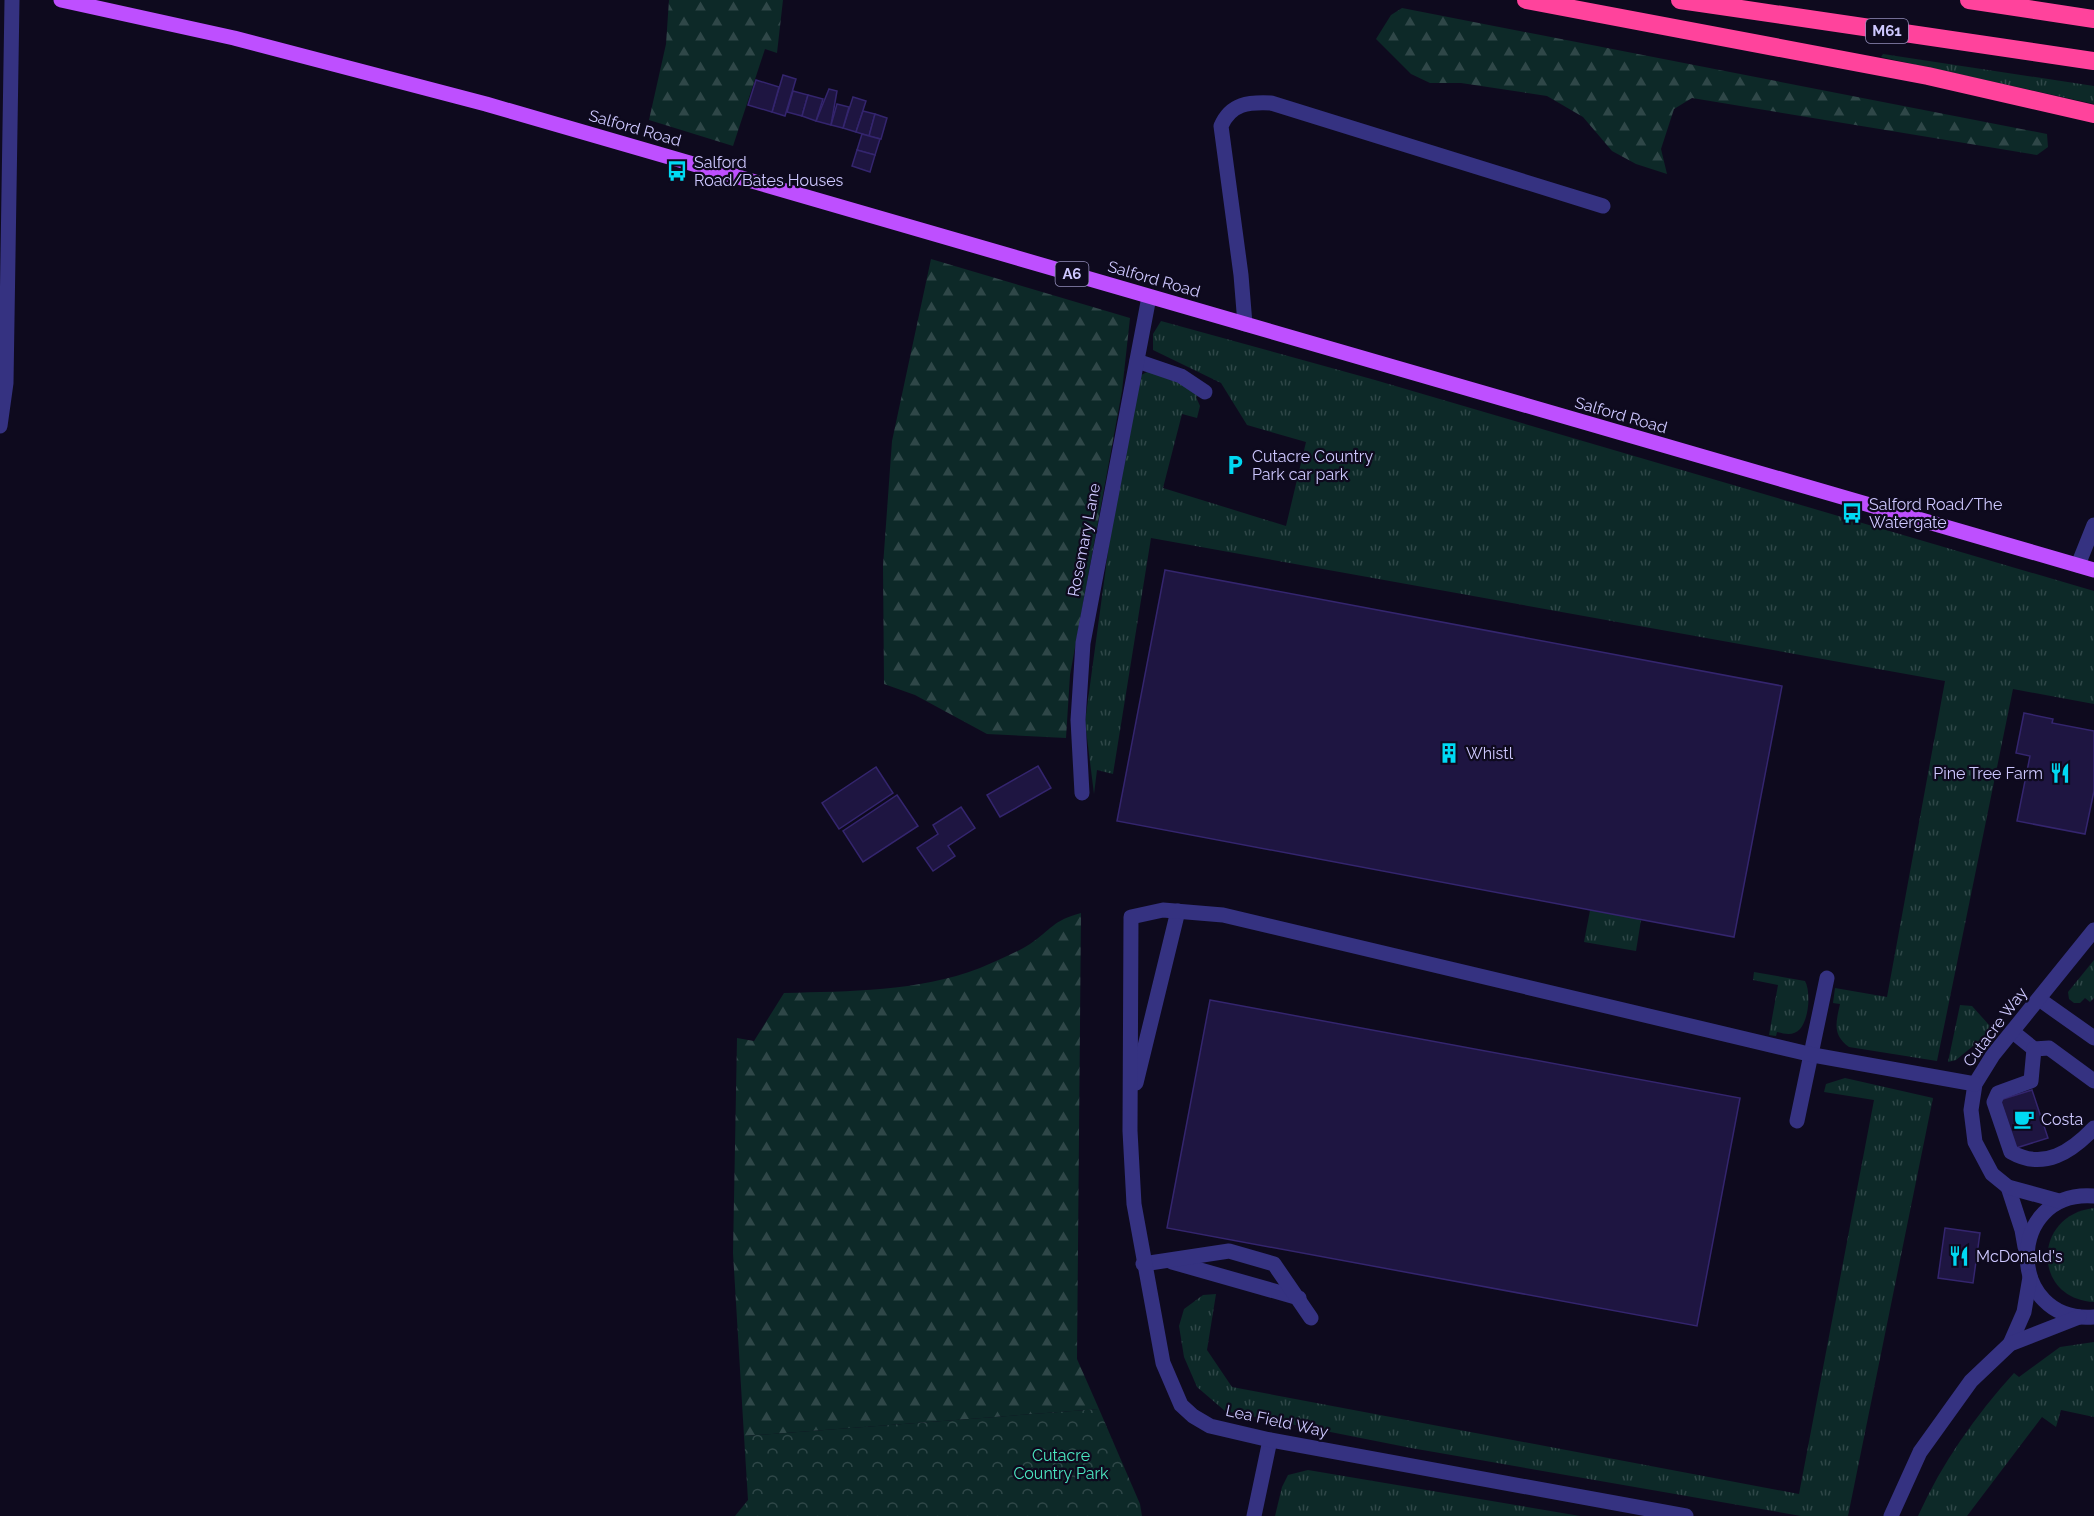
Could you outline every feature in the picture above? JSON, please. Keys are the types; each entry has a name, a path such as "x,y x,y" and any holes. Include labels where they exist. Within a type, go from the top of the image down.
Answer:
{"highway":[{"name":"M61","path":"1526,0 1928,76 2094,114"},
{"name":"M61","path":"1680,0 2094,62"},
{"path":"1969,0 2094,19"}],"main road":[{"name":"Salford Road","path":"61,0 234,38 486,104 2094,570"}],"street":[{"path":"0,426 6,383 12,0"},
{"path":"1245,324 1241,275 1221,126 1226,115 1234,107 1246,103 1271,103 1603,206"},
{"name":"Rosemary Lane","path":"1082,793 1078,720 1083,644 1149,297"},
{"path":"1137,361 1181,376 1204,392"},
{"path":"2078,565 2094,525"},
{"name":"Lea Field Way","path":"1178,911 1163,910 1131,916 1129,949 1134,1204 1143,1264 1163,1363 1181,1405 1210,1426 1270,1440 1686,1516"},
{"path":"1131,1107 1178,911 1223,915 1287,928 1813,1055 1975,1084"},
{"name":"Cutacre Way","path":"2060,1201 2008,1187 1992,1174 1975,1142 1971,1110 1975,1084 1993,1055 2094,930"},
{"path":"1797,1121 1813,1055 1827,978"},
{"path":"2038,999 2094,1038"},
{"path":"2013,1032 2034,1049 2049,1048 2094,1081"},
{"path":"2034,1049 2031,1081 1998,1093 1994,1102 2011,1152 2045,1160 2053,1159 2077,1144 2094,1128"},
{"name":"Cutacre Way","path":"2008,1187 2022,1230 2030,1277"},
{"path":"2026,1256 2029,1238 2037,1221 2060,1201 2091,1193"},
{"path":"1143,1264 1228,1251 1274,1264 1311,1318"},
{"path":"1165,1261 1299,1298"},
{"path":"2030,1277 2037,1292 2049,1304 2063,1312 2086,1317"},
{"path":"1891,1516 1920,1452 1971,1381 2010,1344 2024,1312 2030,1277"},
{"path":"2010,1344 2086,1317"},
{"path":"1254,1516 1270,1440"}],"green space":[{"path":"669,0 783,0 777,53 765,49 733,146 649,120 666,44"},
{"path":"1402,8 2047,134 2048,147 2037,155 1692,98 1674,109 1661,149 1667,174 1636,164 1612,151 1583,117 1547,96 1461,83 1430,83 1411,74 1376,39 1391,15"},
{"path":"1883,54 2094,86 2094,104 1881,57"},
{"path":"931,259 1130,318 1122,391 1070,675 1066,738 987,734 915,695 884,684 883,566 892,441"},
{"path":"1161,321 1375,380 2094,591 2094,704 2013,689 1937,1061 1849,1047 1838,1033 1840,1004 1833,1003 1835,988 1887,997 1945,681 1151,538 1113,774 1097,770 1094,794 1085,722 1113,515 1137,377 1151,370 1202,394 1196,397 1200,406 1197,418 1182,414 1163,488 1286,526 1306,442 1247,425 1221,383 1153,350 1153,334"},
{"path":"1591,905 1642,914 1636,951 1584,942"},
{"path":"1081,913 1077,1359 1099,1409 744,1436 733,1253 737,1038 754,1041 784,993 883,989 956,976 1019,951 1058,922"},
{"path":"2094,960 2094,998 2090,1002 2085,998 2080,1003 2074,1003 2069,999 2068,992"},
{"path":"1754,972 1805,981 1808,1005 1803,1025 1798,1031 1789,1034 1777,1032 1776,1036 1769,1035 1778,985 1753,980"},
{"path":"1960,1005 1972,1006 1990,1026 1992,1024 1995,1028 1956,1060 1948,1062"},
{"path":"1845,1078 1933,1098 1848,1516 1801,1516 1411,1448 1225,1411 1197,1387 1184,1357 1179,1326 1184,1309 1203,1295 1216,1294 1207,1350 1232,1387 1799,1494 1874,1100 1824,1092 1826,1084"},
{"path":"2094,1208 2094,1302 2074,1297 2059,1287 2050,1273 2048,1256 2050,1240 2059,1225 2074,1214"},
{"path":"2094,1342 2094,1417 2061,1410 2056,1427 2042,1417 1967,1516 1918,1516 1927,1496 1960,1441 2014,1373 2019,1377 2060,1347"},
{"name":"Cutacre Country Park","path":"1099,1409 1140,1504 1142,1516 735,1516 748,1500 744,1436"},
{"path":"1308,1470 1580,1516 1275,1516 1282,1487 1288,1475"}],"building":[{"path":"783,75 796,79 785,116 772,112"},
{"path":"756,80 779,87 772,112 748,105"},
{"path":"829,89 837,91 831,125 816,121"},
{"path":"793,91 808,95 802,116 787,112"},
{"path":"808,95 823,99 816,121 802,116"},
{"path":"853,97 866,101 856,132 843,128"},
{"path":"837,104 849,107 843,128 831,125"},
{"path":"863,111 875,114 869,136 856,132"},
{"path":"875,114 887,118 881,139 869,136"},
{"path":"862,134 880,139 875,155 857,150"},
{"path":"857,150 875,155 870,172 852,166"},
{"name":"Whistl","path":"1165,570 1782,686 1734,937 1117,821"},
{"name":"Pine Tree Farm","path":"2024,713 2053,719 2052,723 2094,731 2094,791 2085,834 2017,821 2030,756 2016,753"},
{"path":"1038,766 1051,788 1000,817 987,795"},
{"path":"876,767 893,793 839,829 822,803"},
{"path":"897,795 918,826 863,862 843,831"},
{"path":"961,807 975,828 948,846 955,856 933,871 917,848 938,834 933,825"},
{"path":"1210,1000 1740,1098 1697,1326 1167,1228"},
{"name":"Costa","path":"2032,1090 2048,1138 2016,1148 2000,1100"},
{"name":"McDonald's","path":"1945,1228 1980,1233 1973,1283 1938,1278"}],"place":[{"name":"Salford Road/Bates Houses","path":"677,171"},
{"name":"Cutacre Country Park car park","path":"1235,465"},
{"name":"Salford Road/The Watergate","path":"1852,513"},
{"name":"Whistl","path":"1449,753"},
{"name":"Pine Tree Farm","path":"2060,773"},
{"name":"Costa","path":"2024,1119"},
{"name":"McDonald's","path":"1959,1256"}]}
